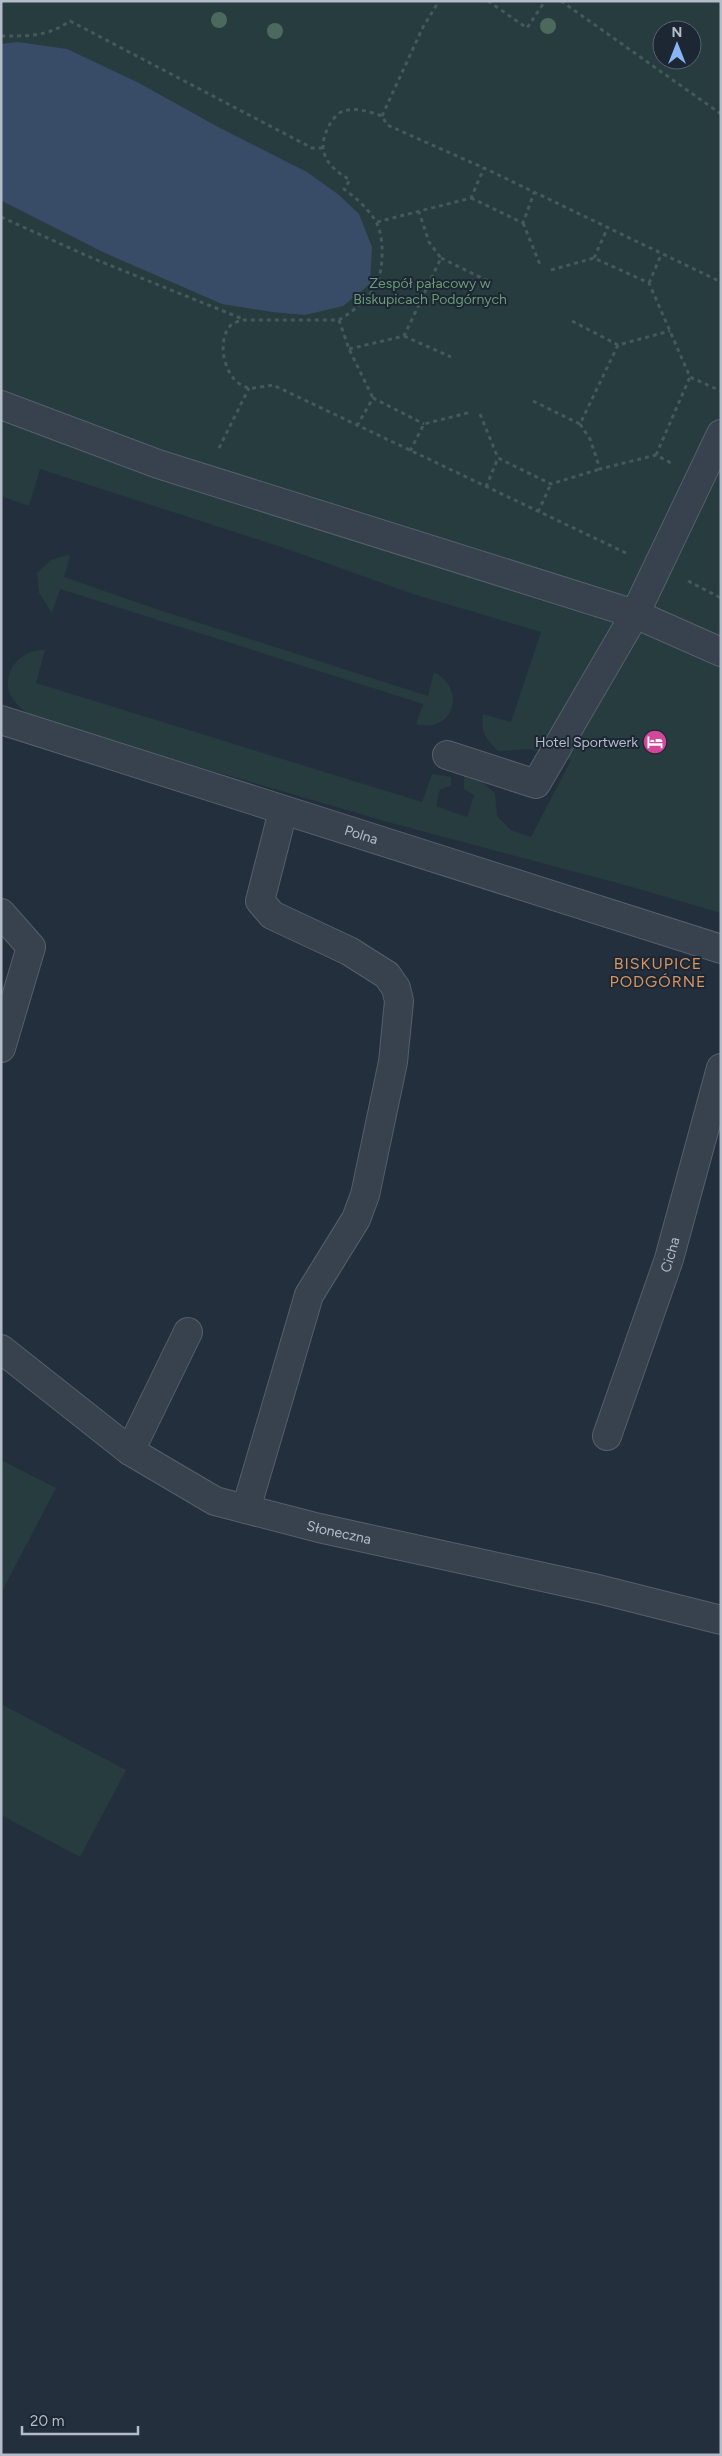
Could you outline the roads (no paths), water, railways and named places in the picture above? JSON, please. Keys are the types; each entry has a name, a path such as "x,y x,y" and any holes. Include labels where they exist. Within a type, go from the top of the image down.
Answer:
{"street":[{"path":"1,405 158,464 635,614 721,652"},
{"path":"447,755 536,784 635,614 721,434"},
{"name":"Polna","path":"1,720 721,949"},
{"path":"246,1509 309,1295 356,1219 365,1195 393,1062 399,1001 396,988 387,975 349,951 272,915 260,902 283,811"},
{"path":"1,913 31,947 1,1048"},
{"name":"Cicha","path":"607,1436 669,1259 721,1068"},
{"path":"130,1451 188,1332"},
{"name":"Słoneczna","path":"1,1349 130,1451 215,1501 319,1528 598,1589 721,1620"}],"water":[{"path":"18,42 67,49 139,83 218,127 307,172 339,195 359,214 372,247 370,284 343,306 305,315 222,304 105,253 4,202 1,199 1,44"}],"place":[{"name":"Hotel Sportwerk","path":"655,742"}],"district":[{"name":"BISKUPICE PODGÓRNE","path":"658,972"}],"park label":[{"name":"Zespół pałacowy w Biskupicach Podgórnych","path":"430,292"}]}
